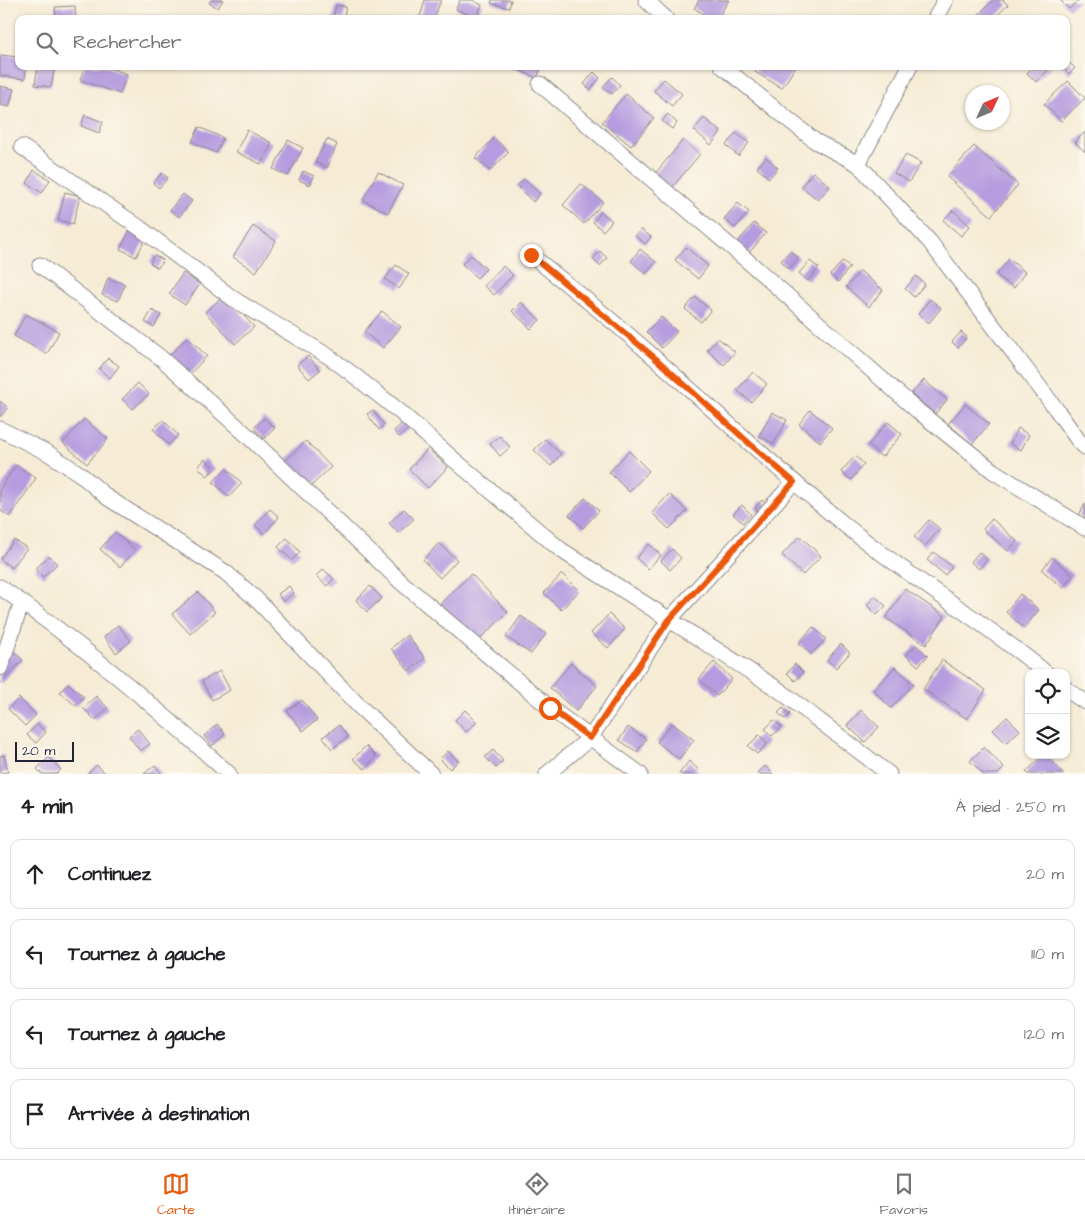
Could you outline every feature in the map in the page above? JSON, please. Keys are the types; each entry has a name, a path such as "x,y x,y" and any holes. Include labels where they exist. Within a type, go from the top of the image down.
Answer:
{"street":[{"path":"646,0 662,15"},
{"path":"937,15 945,0"},
{"path":"727,70 815,141 858,164 930,242 1085,447"},
{"path":"858,164 908,70"},
{"path":"540,84 750,263 918,411 993,471 1085,528"},
{"path":"22,147 140,228 235,300 328,356 398,411 561,550 779,690 889,774"},
{"path":"531,255 655,358 840,522 897,566 985,626 1041,669"},
{"path":"40,266 160,358 249,437 401,582 550,708 640,774"},
{"path":"0,429 48,453 80,474 108,498 225,572 255,598 359,706 430,774"},
{"path":"547,774 590,738 669,620 794,482"},
{"path":"0,587 75,642 190,738 229,774"},
{"path":"0,668 22,602"},
{"path":"1070,692 1085,702"}],"building":[{"path":"211,0 223,0 218,8 209,3"},
{"path":"425,0 441,0 435,15 421,15"},
{"path":"460,0 472,0 482,5 477,15 469,15 456,9"},
{"path":"492,0 511,0 509,8 491,3"},
{"path":"699,0 729,0 720,15 705,15 694,8"},
{"path":"993,0 1003,0 1008,5 997,15 978,15"},
{"path":"1060,0 1079,0 1069,9"},
{"path":"336,5 346,7 344,15 334,15"},
{"path":"75,6 76,15 56,15 55,7"},
{"path":"0,55 15,57 15,70 26,70 25,79 0,76"},
{"path":"1070,64 1075,68 1069,74 1065,70 1070,70"},
{"path":"37,70 54,70 51,87 35,85"},
{"path":"84,70 116,70 127,74 120,94 80,80"},
{"path":"518,70 540,70 537,78"},
{"path":"756,70 793,70 782,88 755,72"},
{"path":"1030,70 1048,70 1036,82 1027,73"},
{"path":"594,72 600,78 590,90 584,84"},
{"path":"612,77 620,85 612,94 603,87"},
{"path":"664,79 682,94 672,106 654,91"},
{"path":"1068,81 1085,98 1061,121 1044,104"},
{"path":"0,86 14,89 9,107 0,105"},
{"path":"626,94 654,118 631,146 602,122"},
{"path":"668,114 677,123 672,129 662,121"},
{"path":"85,115 103,122 99,133 81,126"},
{"path":"704,118 721,132 711,145 694,130"},
{"path":"199,127 223,138 216,153 192,142"},
{"path":"247,130 272,143 261,164 236,152"},
{"path":"1085,132 1085,152 1075,142"},
{"path":"736,133 749,143 738,156 726,145"},
{"path":"494,138 509,152 490,171 475,158"},
{"path":"327,139 337,144 327,168 315,162"},
{"path":"288,140 303,148 288,176 273,169"},
{"path":"683,140 700,154 671,189 654,175"},
{"path":"974,146 1018,185 991,216 947,177"},
{"path":"906,155 921,163 909,182 894,173"},
{"path":"766,157 778,168 769,178 757,168"},
{"path":"34,170 50,180 42,193 27,183"},
{"path":"303,171 314,176 310,185 299,180"},
{"path":"378,172 403,185 388,213 363,200"},
{"path":"813,172 830,186 818,200 801,186"},
{"path":"162,173 168,178 159,188 153,183"},
{"path":"524,179 540,194 533,202 517,186"},
{"path":"581,184 603,202 584,224 563,205"},
{"path":"65,192 80,196 73,224 58,220"},
{"path":"183,194 192,201 179,217 170,210"},
{"path":"738,203 749,212 735,228 724,219"},
{"path":"953,210 970,226 961,236 943,220"},
{"path":"601,212 612,221 603,231 593,222"},
{"path":"754,223 766,233 748,254 736,244"},
{"path":"253,226 276,241 256,272 233,257"},
{"path":"641,229 651,237 645,244 635,236"},
{"path":"130,230 146,238 136,257 120,249"},
{"path":"686,247 708,266 698,279 675,260"},
{"path":"640,249 656,262 646,274 631,261"},
{"path":"600,251 607,258 600,266 593,259"},
{"path":"790,251 799,258 789,269 781,261"},
{"path":"154,255 163,260 158,268 150,263"},
{"path":"471,255 486,269 477,278 462,264"},
{"path":"1009,259 1025,272 1014,288 996,275"},
{"path":"810,261 819,268 808,281 799,273"},
{"path":"843,261 850,267 838,282 830,275"},
{"path":"396,265 409,274 399,289 385,279"},
{"path":"503,266 513,275 494,295 484,286"},
{"path":"860,271 883,290 869,307 846,287"},
{"path":"183,273 200,284 185,305 169,294"},
{"path":"916,276 925,284 914,297 905,289"},
{"path":"108,278 125,284 118,301 102,295"},
{"path":"225,295 254,327 235,344 205,312"},
{"path":"695,297 711,310 701,322 685,309"},
{"path":"930,299 941,308 929,323 918,314"},
{"path":"521,302 540,320 531,329 512,311"},
{"path":"152,310 161,315 154,327 145,322"},
{"path":"382,311 401,327 383,348 364,332"},
{"path":"26,314 59,332 47,354 14,336"},
{"path":"661,317 677,332 662,348 646,332"},
{"path":"961,332 967,337 958,348 952,342"},
{"path":"187,337 207,356 187,377 167,358"},
{"path":"718,338 735,352 724,365 707,350"},
{"path":"308,356 320,370 309,379 297,365"},
{"path":"108,358 119,366 110,378 99,369"},
{"path":"753,372 767,384 751,402 737,390"},
{"path":"924,380 947,400 935,414 911,394"},
{"path":"138,383 149,394 133,409 122,399"},
{"path":"0,401 8,408 0,417"},
{"path":"965,404 989,424 972,444 948,424"},
{"path":"373,410 384,425 379,430 367,414"},
{"path":"810,410 832,428 820,442 799,424"},
{"path":"772,412 787,420 774,444 759,436"},
{"path":"264,418 275,428 264,439 254,428"},
{"path":"84,419 108,439 87,464 63,443"},
{"path":"163,420 178,435 169,445 153,429"},
{"path":"406,420 412,426 399,437 394,431"},
{"path":"888,422 902,434 882,457 868,445"},
{"path":"1018,428 1029,435 1021,450 1010,444"},
{"path":"500,436 510,447 500,456 490,444"},
{"path":"545,439 561,454 551,466 534,450"},
{"path":"306,441 331,467 309,488 284,462"},
{"path":"428,449 448,467 428,488 409,469"},
{"path":"629,451 649,471 629,492 609,472"},
{"path":"855,456 864,464 851,480 841,472"},
{"path":"205,459 215,469 207,476 198,467"},
{"path":"16,465 36,478 10,517 0,510 0,489"},
{"path":"226,468 242,483 229,497 213,482"},
{"path":"669,494 687,511 669,529 652,513"},
{"path":"585,498 599,511 583,528 569,515"},
{"path":"762,500 769,506 761,515 755,508"},
{"path":"1085,504 1085,519 1079,515"},
{"path":"742,505 751,514 743,523 733,514"},
{"path":"270,509 279,517 264,534 255,525"},
{"path":"404,509 414,519 398,533 389,523"},
{"path":"992,519 1017,541 1008,551 983,529"},
{"path":"929,520 940,529 925,546 914,537"},
{"path":"115,532 135,550 120,567 100,549"},
{"path":"800,536 821,556 803,575 782,555"},
{"path":"287,538 300,552 292,560 278,547"},
{"path":"14,540 27,548 12,568 0,559"},
{"path":"439,543 457,560 440,578 423,560"},
{"path":"649,544 661,555 648,569 636,558"},
{"path":"672,549 681,558 670,570 661,561"},
{"path":"934,552 952,567 945,575 927,560"},
{"path":"979,552 987,559 979,569 971,562"},
{"path":"49,556 57,564 43,577 35,569"},
{"path":"1052,557 1073,575 1063,588 1042,570"},
{"path":"323,569 334,579 327,586 316,576"},
{"path":"471,574 508,612 476,643 439,605"},
{"path":"562,574 579,591 561,610 544,593"},
{"path":"289,586 294,593 283,602 278,594"},
{"path":"370,586 382,598 367,612 356,600"},
{"path":"905,589 945,616 926,645 886,618"},
{"path":"198,592 215,612 190,634 172,614"},
{"path":"1020,594 1039,610 1024,628 1006,612"},
{"path":"875,596 886,606 877,615 867,605"},
{"path":"609,614 625,629 608,648 591,633"},
{"path":"521,616 546,634 531,654 506,637"},
{"path":"118,625 131,641 116,653 104,637"},
{"path":"813,627 826,639 811,654 799,643"},
{"path":"407,635 425,658 409,671 391,648"},
{"path":"6,644 23,660 0,684 0,650"},
{"path":"841,644 850,653 836,668 827,660"},
{"path":"916,645 928,656 918,666 906,655"},
{"path":"942,660 986,690 967,719 923,689"},
{"path":"714,662 732,679 717,696 699,679"},
{"path":"571,663 597,686 576,711 550,688"},
{"path":"795,664 803,672 795,681 787,673"},
{"path":"895,667 914,684 891,708 873,690"},
{"path":"220,671 230,690 212,700 202,681"},
{"path":"68,683 84,697 76,706 60,692"},
{"path":"96,696 108,708 95,720 83,708"},
{"path":"19,698 36,715 25,726 8,709"},
{"path":"302,700 317,720 303,731 287,711"},
{"path":"783,708 790,714 785,719 778,713"},
{"path":"465,710 477,722 466,732 455,720"},
{"path":"861,710 879,727 865,742 847,725"},
{"path":"1007,717 1020,730 1006,743 993,730"},
{"path":"774,720 782,727 772,736 765,729"},
{"path":"672,723 694,740 679,759 657,742"},
{"path":"37,724 46,732 36,743 27,735"},
{"path":"217,724 225,734 212,746 204,736"},
{"path":"339,725 348,737 332,749 323,737"},
{"path":"628,727 646,739 637,752 619,740"},
{"path":"138,729 150,744 140,751 129,736"},
{"path":"759,735 768,743 757,754 748,746"},
{"path":"366,746 376,756 365,769 353,759"},
{"path":"984,747 1004,768 998,774 983,774 970,761"},
{"path":"493,750 503,761 496,768 485,757"},
{"path":"448,751 458,761 450,769 440,759"},
{"path":"4,755 8,772 0,773 0,756"},
{"path":"49,757 61,770 57,774 42,774 37,769"},
{"path":"1040,759 1050,759 1064,774 1028,774 1026,772"},
{"path":"689,761 698,769 694,774 679,774"},
{"path":"97,765 105,773 87,774"},
{"path":"155,765 162,774 144,774"},
{"path":"765,766 773,774 757,774"}],"route":[{"path":"531,255 655,358 794,482 669,620 590,738 550,708"}]}
